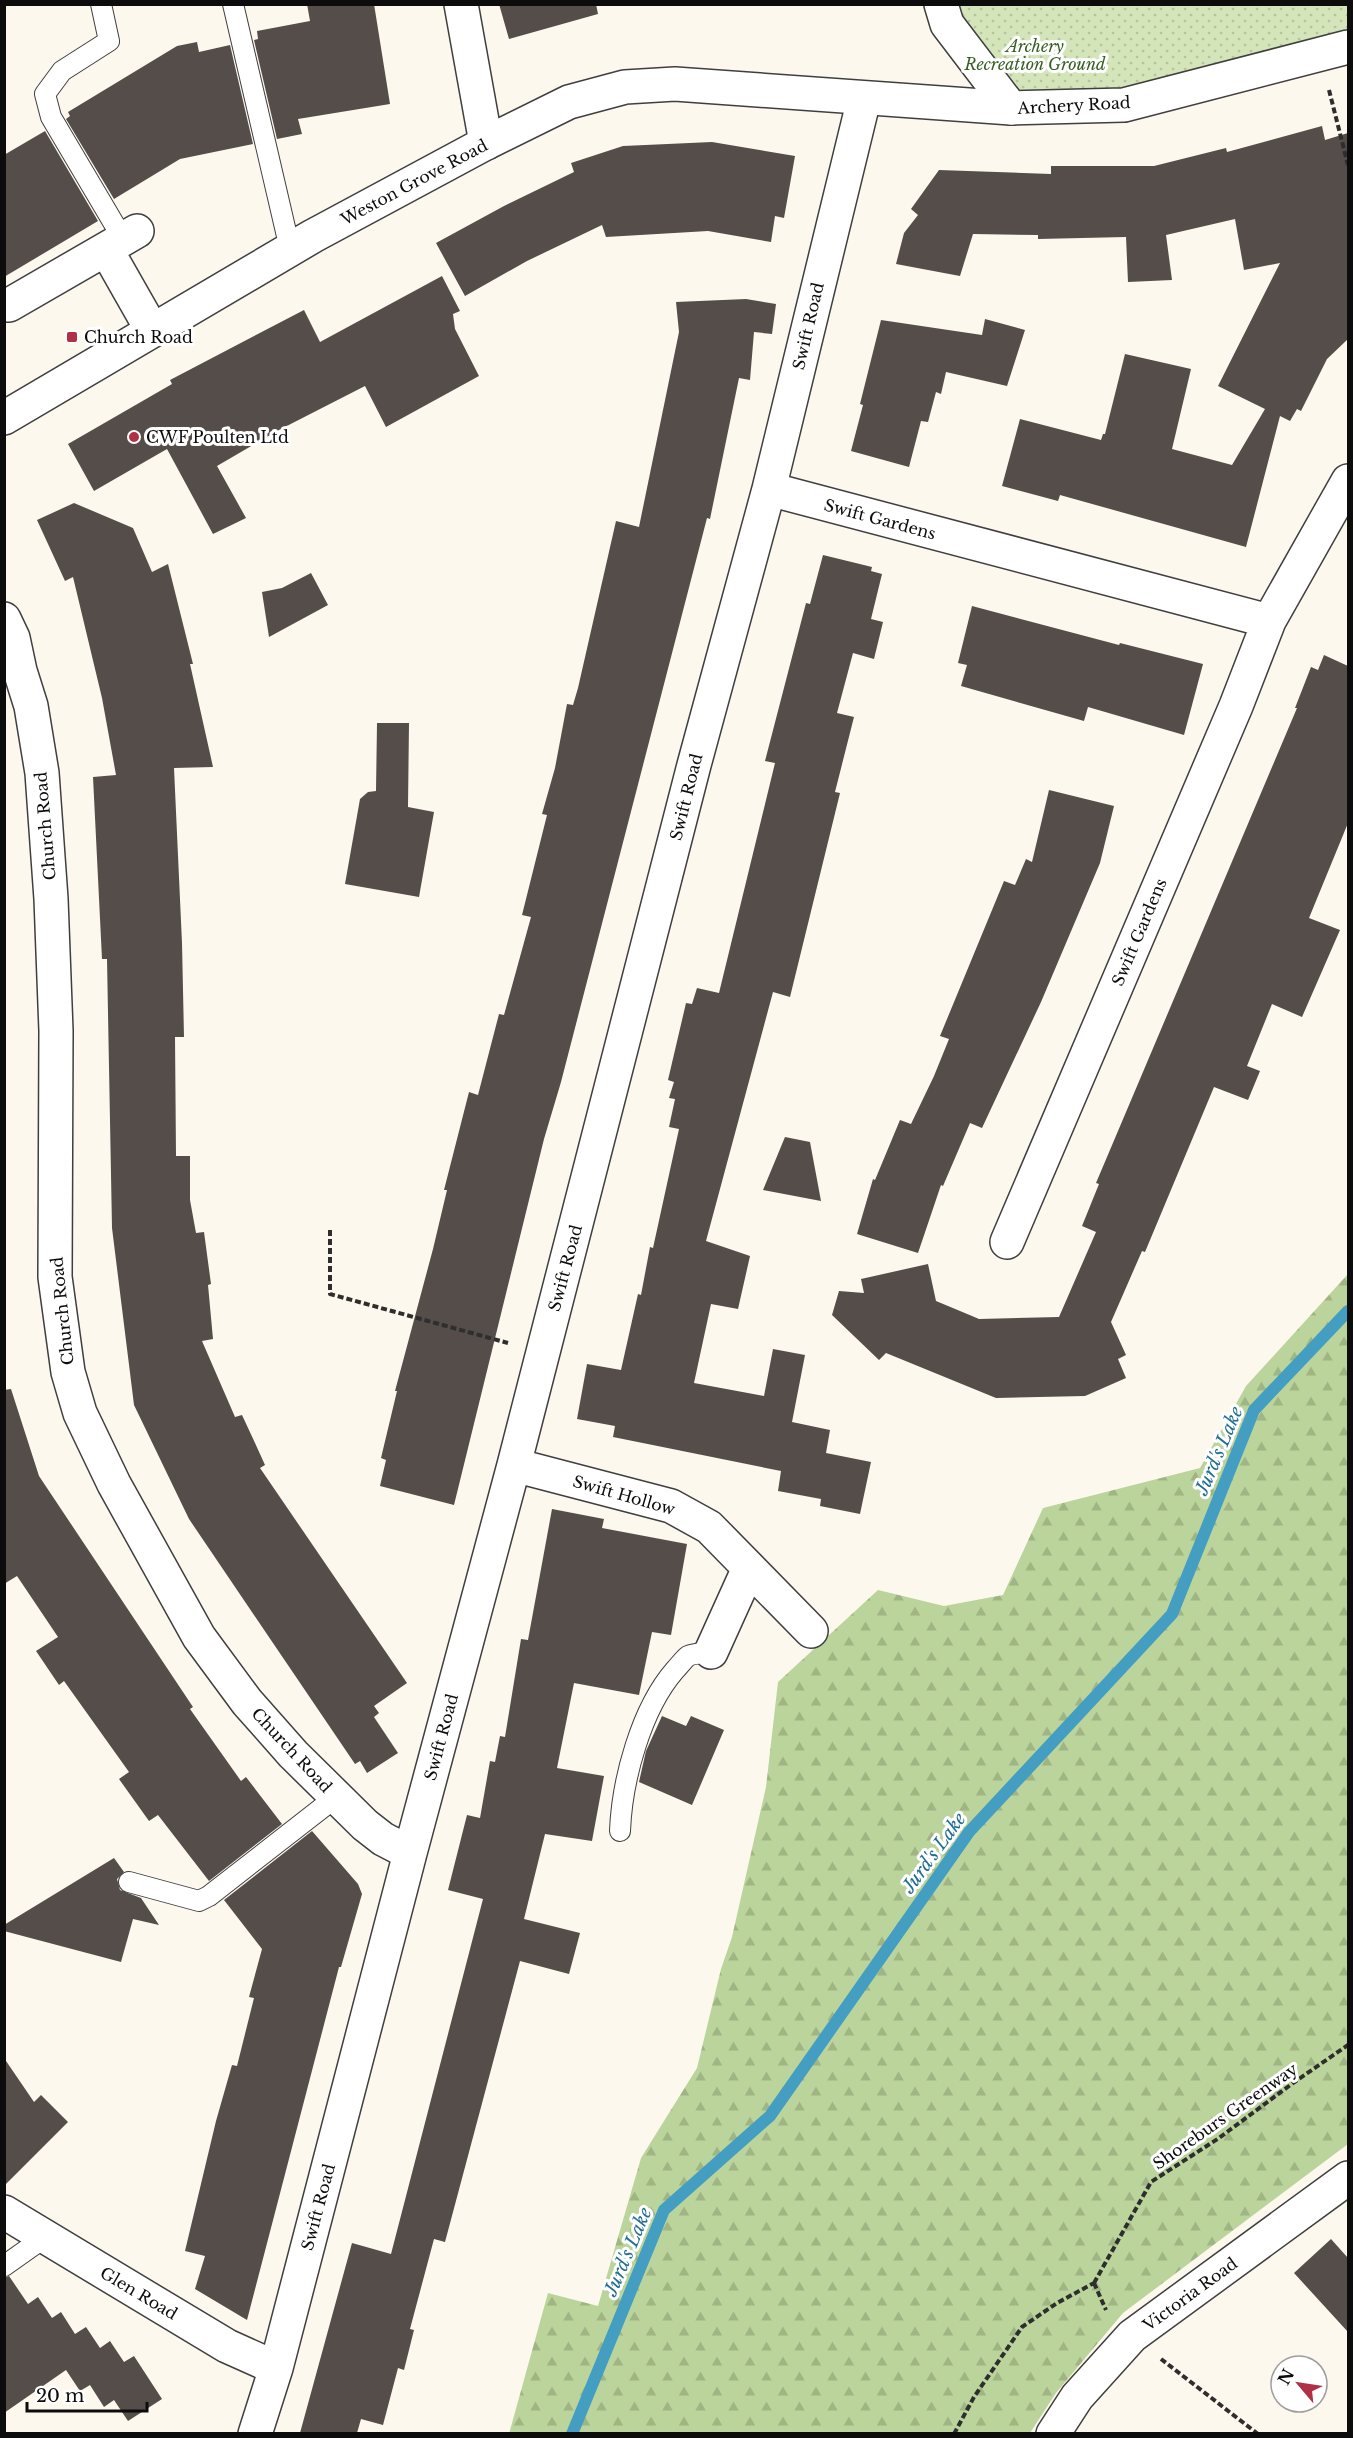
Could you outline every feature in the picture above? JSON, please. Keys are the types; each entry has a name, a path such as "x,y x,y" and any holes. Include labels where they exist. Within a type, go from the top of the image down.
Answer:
{"street":[{"path":"461,4 486,143"},
{"path":"941,4 947,24 1011,108"},
{"name":"Archery Road","path":"864,99 1011,108 1124,105 1334,51"},
{"name":"Weston Grove Road","path":"4,418 290,249 486,143 569,102 625,87 675,84 864,99"},
{"name":"Swift Road","path":"255,2433 276,2368 514,1465 691,776 769,489 864,99"},
{"path":"9,305 122,240 152,330"},
{"name":"Swift Gardens","path":"1007,1242 1236,706 1269,621 1348,481"},
{"name":"Swift Gardens","path":"769,489 1269,621"},
{"name":"Church Road","path":"4,619 13,638 20,672 31,706 42,773 51,899 56,1019 55,1277 68,1372 80,1413 109,1474 199,1637 247,1702 336,1797 383,1839 410,1853"},
{"name":"Swift Hollow","path":"514,1465 671,1506 709,1527 811,1631"},
{"path":"711,1652 749,1568"},
{"name":"Victoria Road","path":"1053,2433 1077,2397 1132,2336 1348,2178"},
{"name":"Glen Road","path":"4,2212 227,2346 276,2368"}],"lane":[{"path":"101,4 109,41 62,71 45,94 51,117 122,240"},
{"path":"233,4 290,249"},
{"path":"620,1831 621,1811 630,1764 649,1714 669,1677 687,1657 711,1652"},
{"path":"129,1882 199,1901 209,1896 336,1797"},
{"path":"4,2266 45,2237"}],"path":[{"path":"1334,51 1348,165"},
{"path":"330,1230 330,1294 543,1353"},
{"name":"Shoreburs Greenway","path":"1094,2283 1151,2182 1219,2138 1348,2045"},
{"path":"954,2433 974,2397 1022,2327 1056,2303 1094,2283 1106,2310 1132,2336 1258,2433"}],"green space":[{"name":"Archery Recreation Ground","path":"941,5 1348,5 1348,47 1214,82 1011,108"},
{"path":"1348,1274 1348,2144 1123,2313 1056,2393 1030,2433 509,2434 548,2293 598,2306 641,2158 697,2068 721,1969 732,1937 766,1787 778,1682 878,1590 944,1606 1003,1595 1043,1508 1200,1468 1246,1386"}],"building":[{"path":"307,4 374,4 390,104 298,119 302,134 277,139 254,40 258,39 257,31 310,21"},
{"path":"499,4 596,4 598,14 509,39"},
{"path":"197,42 199,52 230,45 253,144 180,159 114,199 66,119 70,116 68,112 177,46"},
{"path":"1322,126 1325,140 1348,133 1348,339 1327,359 1301,411 1297,409 1290,421 1280,416 1246,547 1060,495 1058,501 1002,486 1020,419 1101,440 1105,434 1125,354 1191,369 1172,449 1232,465 1265,409 1218,386 1280,263 1244,270 1235,219 1166,235 1172,280 1128,282 1126,237 1038,239 1038,235 973,234 960,276 896,264 904,233 918,215 911,209 939,170 1051,174 1051,166 1154,166 1226,148 1227,152"},
{"path":"45,131 98,221 4,277 4,155"},
{"path":"712,142 795,156 784,218 775,216 771,242 708,231 606,237 602,225 527,261 465,296 436,243 574,172 571,163 623,146"},
{"path":"442,276 460,311 453,314 455,329 479,376 386,427 365,386 277,431 217,466 246,518 213,534 167,449 94,491 68,444 172,384 170,380 304,310 320,342"},
{"path":"746,299 776,304 772,334 754,332 750,380 739,378 710,519 707,518 561,1082 544,1139 454,1505 380,1486 386,1460 381,1458 397,1391 395,1391 433,1249 447,1190 444,1190 469,1092 478,1095 499,1014 504,1015 531,917 522,915 547,815 542,814 555,768 567,704 573,705 578,688 616,521 639,527 679,332 676,302"},
{"path":"985,319 1025,330 1007,386 946,372 941,394 936,392 928,422 921,421 909,467 851,451 881,320 982,335"},
{"path":"74,503 133,528 152,572 168,564 193,664 190,664 213,767 174,768 184,1037 175,1037 176,1156 190,1156 190,1200 196,1233 204,1232 211,1284 208,1285 213,1339 202,1341 235,1417 242,1415 255,1443 265,1465 260,1468 407,1683 374,1706 379,1713 374,1717 398,1753 367,1773 360,1761 355,1764 189,1519 134,1405 112,1228 107,959 102,959 93,777 116,775 102,698 73,577 65,581 37,520"},
{"path":"823,555 872,567 871,571 882,574 871,619 883,622 874,659 853,653 837,713 854,717 835,792 840,793 790,997 773,992 706,1241 750,1256 738,1309 711,1304 694,1383 764,1396 773,1349 805,1355 792,1422 830,1430 826,1453 871,1462 860,1514 820,1506 821,1499 778,1491 781,1471 613,1437 615,1426 577,1419 587,1364 621,1370 638,1294 641,1295 650,1247 653,1248 679,1129 669,1127 675,1099 669,1098 674,1082 668,1080 686,1003 692,1004 697,988 719,993 775,763 765,761 806,603 810,604"},
{"path":"311,573 328,605 269,637 262,592 282,588"},
{"path":"972,606 1119,645 1120,643 1203,664 1184,735 1088,707 1084,721 961,686 967,665 958,663"},
{"path":"1324,655 1348,666 1348,823 1309,918 1340,930 1302,1017 1272,1004 1247,1066 1260,1071 1248,1100 1214,1087 1145,1252 1142,1251 1111,1322 1126,1355 1118,1359 1126,1378 1085,1396 996,1398 886,1353 879,1360 832,1315 839,1291 864,1293 861,1279 928,1264 936,1301 979,1319 1059,1317 1096,1232 1082,1226 1099,1184 1096,1183 1297,708 1295,708 1311,667 1318,670"},
{"path":"377,723 409,723 408,807 434,812 419,897 345,884 360,799 368,792 376,791"},
{"path":"1049,790 1114,806 1100,863 1041,1002 982,1128 970,1123 943,1186 941,1185 918,1253 857,1234 873,1179 875,1180 900,1120 911,1124 934,1076 949,1039 940,1036 1004,881 1015,885 1026,859 1032,862"},
{"path":"785,1137 810,1142 821,1201 763,1190"},
{"path":"11,1389 39,1476 193,1707 190,1709 241,1781 246,1777 282,1824 209,1881 158,1815 149,1821 119,1779 129,1772 64,1681 59,1685 36,1651 58,1637 17,1576 4,1584 4,1390"},
{"path":"552,1509 604,1519 602,1528 687,1544 671,1635 652,1632 639,1695 574,1683 557,1768 604,1776 592,1841 545,1834 524,1919 580,1933 569,1974 520,1961 445,2242 434,2239 410,2329 414,2330 404,2370 398,2368 383,2425 361,2419 357,2433 300,2433 352,2243 391,2254 483,1899 448,1890 467,1815 480,1818 490,1761 495,1762 500,1736 505,1737 521,1639 528,1640"},
{"path":"662,1716 686,1726 691,1716 724,1730 692,1805 639,1782 646,1751"},
{"path":"312,1831 358,1884 362,1894 341,1967 339,1967 247,2320 195,2289 205,2256 185,2251 216,2121 232,2065 237,2066 254,1998 249,1997 262,1949 224,1900"},
{"path":"114,1858 124,1872 117,1879 120,1890 141,1898 159,1925 133,1919 121,1962 4,1931 4,1925"},
{"path":"4,2058 34,2102 41,2095 68,2122 4,2186"},
{"path":"1331,2239 1348,2258 1348,2332 1294,2273"},
{"path":"9,2276 28,2304 38,2297 52,2318 61,2312 75,2334 86,2327 100,2348 110,2341 124,2362 134,2356 162,2399 128,2421 114,2400 104,2407 90,2385 80,2391 66,2370 4,2413 4,2278"}],"waterway":[{"name":"Jurd's Lake","path":"572,2434 664,2210 770,2116 969,1832 1172,1614 1254,1410 1348,1311"}],"place":[{"name":"Church Road","path":"72,337"},
{"name":"CWF Poulten Ltd","path":"134,437"}]}
